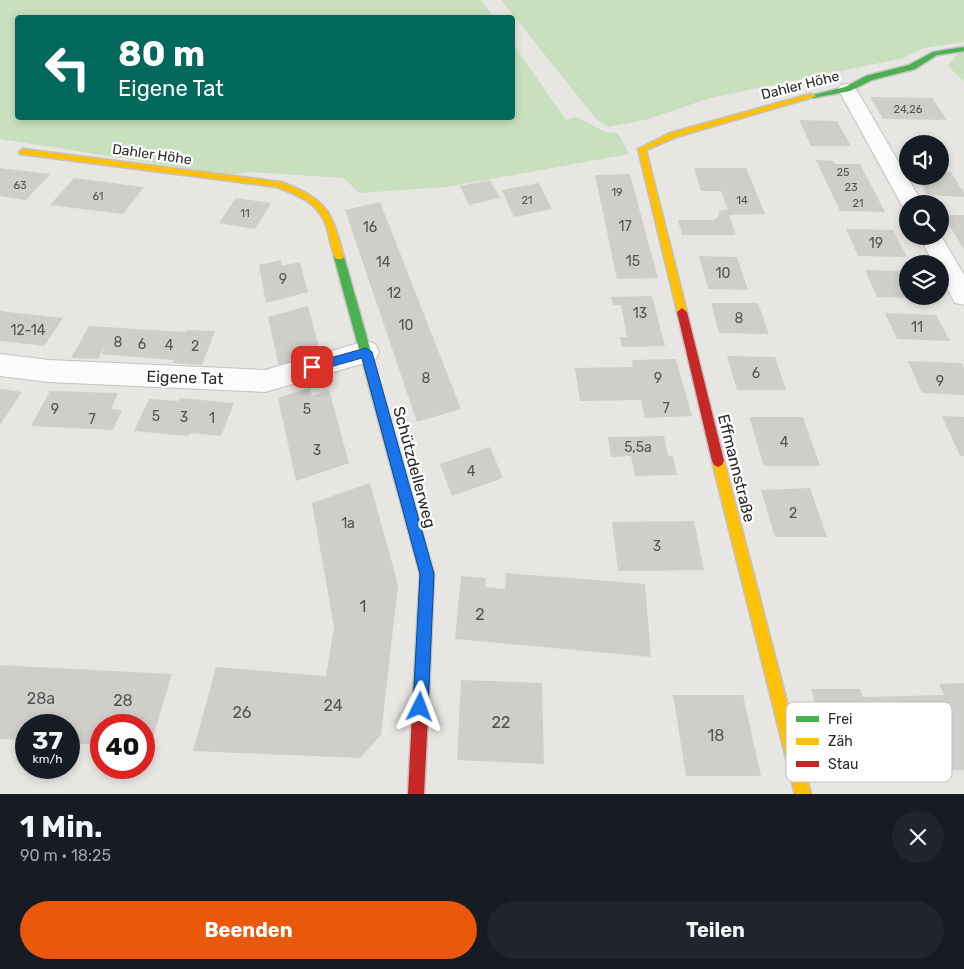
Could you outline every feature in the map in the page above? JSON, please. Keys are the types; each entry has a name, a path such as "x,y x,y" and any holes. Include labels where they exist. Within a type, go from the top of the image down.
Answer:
{"street":[{"name":"Dahler Höhe","path":"642,149 673,135 848,88 869,78 912,67 935,53 964,49"},
{"path":"848,88 907,195"},
{"name":"Effmannstraße","path":"642,149 786,728"},
{"name":"Dahler Höhe","path":"23,152 278,184"},
{"name":"Schützdellerweg","path":"278,184 301,192 320,204 326,213 427,574 416,794"},
{"path":"935,245 964,296"},
{"name":"Eigene Tat","path":"0,365 49,371 265,381 366,352"}],"green space":[{"path":"0,0 481,0 492,15 15,15 15,120 515,120 515,47 566,120 576,117 605,132 618,133 629,154 447,187 359,193 344,178 250,172 229,175 0,139"},
{"path":"501,0 964,0 964,42 924,48 904,58 710,98 645,120 608,127 597,120 515,18 515,15"},
{"path":"958,53 964,53 964,82 948,66"}],"building":[{"path":"870,97 932,98 947,120 883,119"},
{"path":"799,120 837,121 851,146 811,146"},
{"path":"816,160 834,161 835,164 860,164 885,212 840,211"},
{"path":"0,168 50,174 26,200 0,196"},
{"path":"694,168 746,168 765,214 729,215 736,235 682,235 678,220 714,220 722,210 728,210 721,191 701,191"},
{"path":"949,172 951,172 964,193 964,197 949,195 927,195 922,185 949,185"},
{"path":"630,174 658,278 617,279 595,175"},
{"path":"74,178 144,187 123,214 50,205"},
{"path":"490,180 500,198 469,205 460,186"},
{"path":"539,183 552,209 514,217 502,190"},
{"path":"236,198 271,203 255,229 219,223"},
{"path":"380,202 461,409 417,422 345,210"},
{"path":"949,215 964,215 964,250 949,225"},
{"path":"846,229 893,230 899,245 906,255 899,255 899,257 858,256"},
{"path":"699,256 737,257 748,290 708,289"},
{"path":"281,260 282,266 300,262 308,292 266,303 259,265"},
{"path":"865,270 899,271 899,298 877,297"},
{"path":"652,296 665,346 622,347 620,337 627,337 621,305 613,305 611,297"},
{"path":"711,303 758,303 769,334 719,333"},
{"path":"308,306 321,355 279,367 268,317"},
{"path":"0,311 63,318 44,346 0,341"},
{"path":"885,313 936,315 950,341 897,339"},
{"path":"89,326 185,332 186,330 215,331 202,365 173,363 174,360 102,354 106,344 98,359 71,358"},
{"path":"727,356 775,357 786,390 737,390"},
{"path":"676,359 692,416 645,418 641,400 580,401 575,368 633,367 632,360"},
{"path":"908,361 961,363 964,368 964,395 922,393"},
{"path":"310,388 312,396 329,390 349,463 296,481 278,398"},
{"path":"0,389 22,392 0,425"},
{"path":"50,391 118,393 111,409 122,410 113,430 31,426"},
{"path":"180,398 234,403 221,436 190,433 188,436 134,431 149,399 178,401"},
{"path":"942,416 964,417 964,456 960,456"},
{"path":"749,417 803,417 820,466 764,466"},
{"path":"664,436 668,456 673,456 677,475 635,476 631,456 611,457 608,437"},
{"path":"490,447 503,478 452,496 440,464"},
{"path":"370,483 398,585 381,735 360,758 193,751 216,667 326,676 334,627 312,503"},
{"path":"810,488 827,537 775,537 761,490"},
{"path":"694,521 704,570 618,571 612,522"},
{"path":"506,573 645,584 651,657 455,639 461,576 486,578 485,587 505,589"},
{"path":"0,665 172,674 155,730 155,714 90,714 90,744 80,744 80,714 15,714 15,740 0,739"},
{"path":"461,680 542,683 544,764 457,760"},
{"path":"964,683 964,770 952,771 952,702 814,702 811,689 860,689 863,697 944,695 939,684"},
{"path":"673,695 743,695 761,776 686,776"}],"traffic: fast":[{"path":"813,96 847,89 869,78 912,67 935,53 964,49"},
{"path":"339,257 427,574 421,696"}],"traffic: slow":[{"path":"682,312 642,149 673,135 813,96"},
{"path":"23,152 278,184 307,196 322,209 331,227 339,257"},
{"path":"718,461 786,727"},
{"path":"800,782 803,794"}],"traffic: jam":[{"path":"682,312 718,461"},
{"path":"416,794 421,696"}],"route":[{"path":"312,367 366,352 427,574 420,707"}]}
